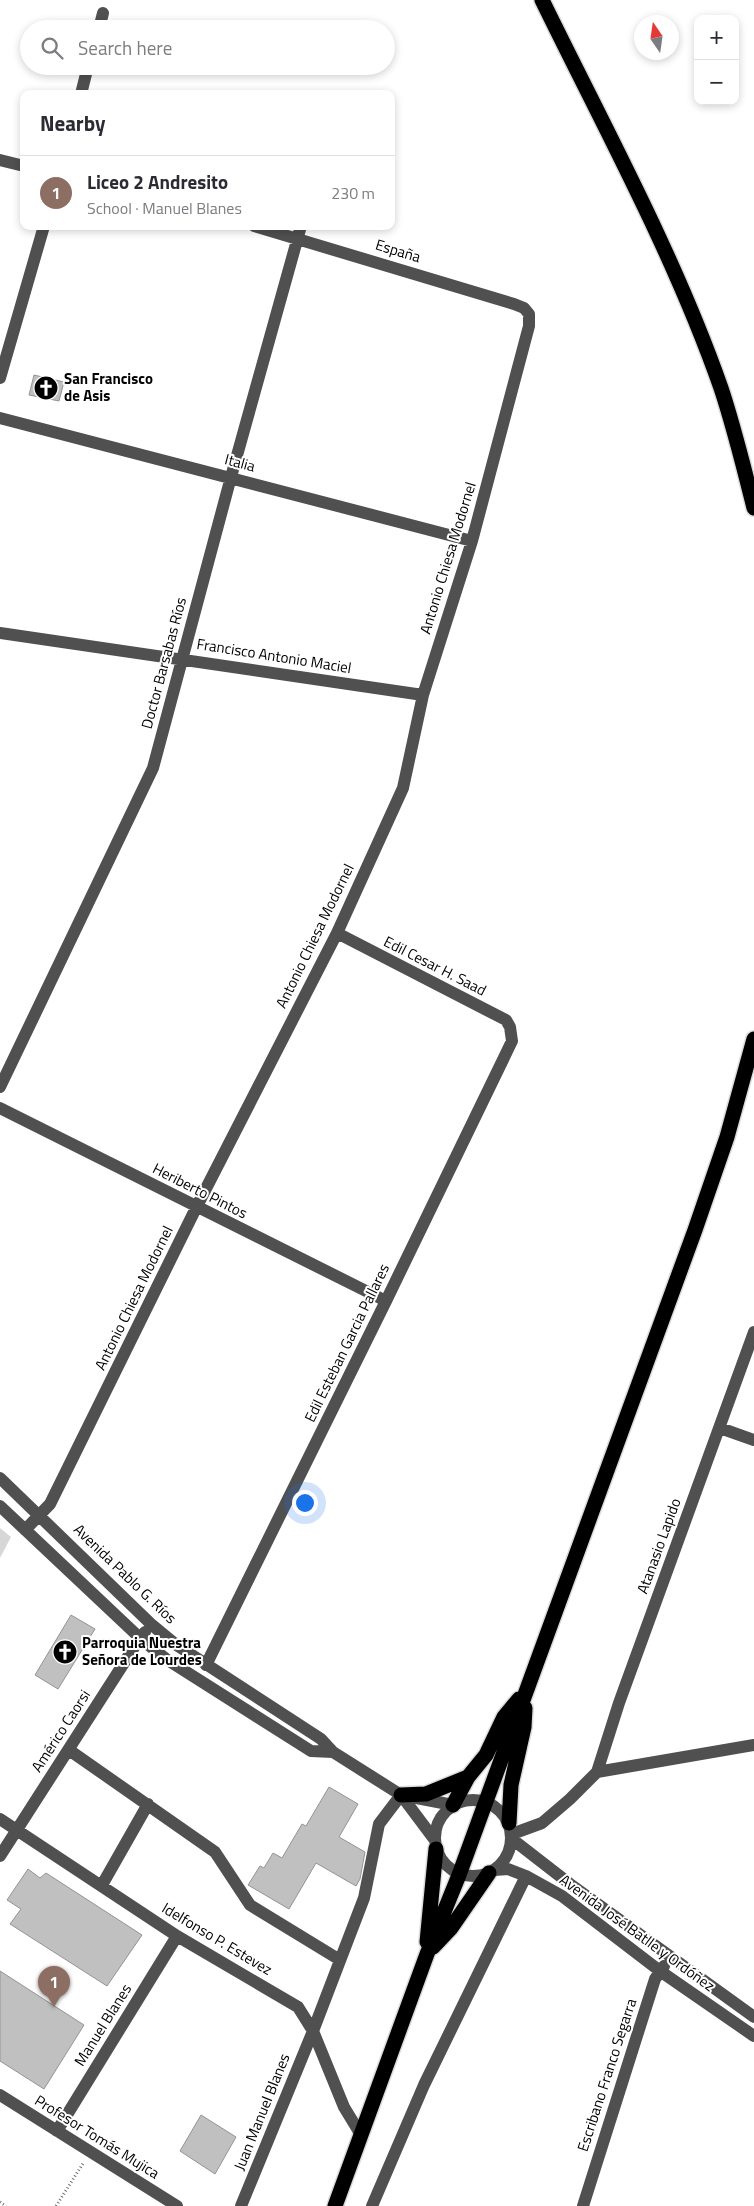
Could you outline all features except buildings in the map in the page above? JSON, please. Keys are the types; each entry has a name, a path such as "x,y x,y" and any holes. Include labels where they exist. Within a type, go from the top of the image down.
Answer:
{"highway":[{"path":"542,0 658,238 703,341 736,436 754,508"},
{"path":"335,2206 427,1954 459,1875 695,1230 727,1137 754,1039"},
{"path":"453,1805 468,1777 486,1755 504,1717 526,1691"},
{"path":"511,1832 511,1785 524,1727 526,1691"},
{"path":"401,1795 426,1794 468,1777"},
{"path":"427,1954 428,1914 435,1844"},
{"path":"427,1954 451,1928 492,1872"}],"street":[{"path":"101,20 103,13"},
{"path":"82,90 86,75"},
{"path":"0,160 20,165"},
{"path":"0,378 43,230"},
{"name":"España","path":"284,230 299,232 514,304 524,308 529,314"},
{"name":"Doctor Barsabas Ríos","path":"0,1087 153,768 299,232"},
{"name":"Antonio Chiesa Modornel","path":"25,1530 50,1504 196,1208 337,933 403,788 423,695 472,541 529,326 529,314"},
{"name":"Italia","path":"0,418 472,541"},
{"name":"Francisco Antonio Maciel","path":"0,633 423,695"},
{"name":"Edil Cesar H. Saad","path":"337,933 506,1020 512,1034"},
{"name":"Edil Esteban Garcia Pallares","path":"206,1665 386,1302 508,1050 512,1034"},
{"name":"Heriberto Pintos","path":"0,1108 386,1302"},
{"name":"Atanasio Lapido","path":"597,1772 619,1703 754,1332"},
{"path":"720,1428 754,1440"},
{"name":"Avenida Pablo G. Ríos","path":"0,1478 152,1625 176,1644 321,1738 333,1752 401,1795 453,1805"},
{"name":"Avenida Pablo G. Ríos","path":"0,1506 140,1638 194,1678 311,1751 333,1752"},
{"name":"Américo Caorsi","path":"0,1856 140,1638 152,1625"},
{"path":"492,1872 507,1857 511,1832 542,1822 570,1799 597,1772 754,1745"},
{"path":"69,1750 215,1852 250,1905 340,1960"},
{"name":"Avenida Pablo G. Ríos","path":"401,1795 435,1844 444,1864 459,1875"},
{"name":"Juan Manuel Blanes","path":"241,2206 313,2031 364,1898 380,1824 401,1795"},
{"path":"435,1844 437,1826 443,1814 453,1805 469,1800 485,1802"},
{"name":"Avenida José Batlle y Ordóñez","path":"485,1802 495,1806 511,1832 570,1884 754,2017"},
{"path":"102,1885 148,1804"},
{"name":"Idelfonso P. Estevez","path":"0,1819 177,1936 298,2006 313,2031 337,2093 361,2135"},
{"name":"Avenida José Batlle y Ordóñez","path":"459,1875 474,1877 508,1869 526,1876 562,1896 660,1971 754,2036"},
{"path":"372,2206 424,2084 526,1876"},
{"path":"562,1896 570,1884"},
{"name":"Manuel Blanes","path":"57,2131 177,1936"},
{"name":"Escribano Franco Segarra","path":"583,2206 655,1979 670,1958"},
{"name":"Profesor Tomás Mujica","path":"0,2095 177,2206"}],"path":[{"path":"56,2206 89,2152"},
{"path":"0,2202 6,2206"}],"shaded area":[{"path":"0,1528 11,1537 0,1558"}],"place":[{"name":"San Francisco de Asis","path":"46,388"},
{"name":"Parroquia Nuestra Señora de Lourdes","path":"65,1652"},
{"name":"Liceo 2 Andresito","path":"54,2007"}]}
